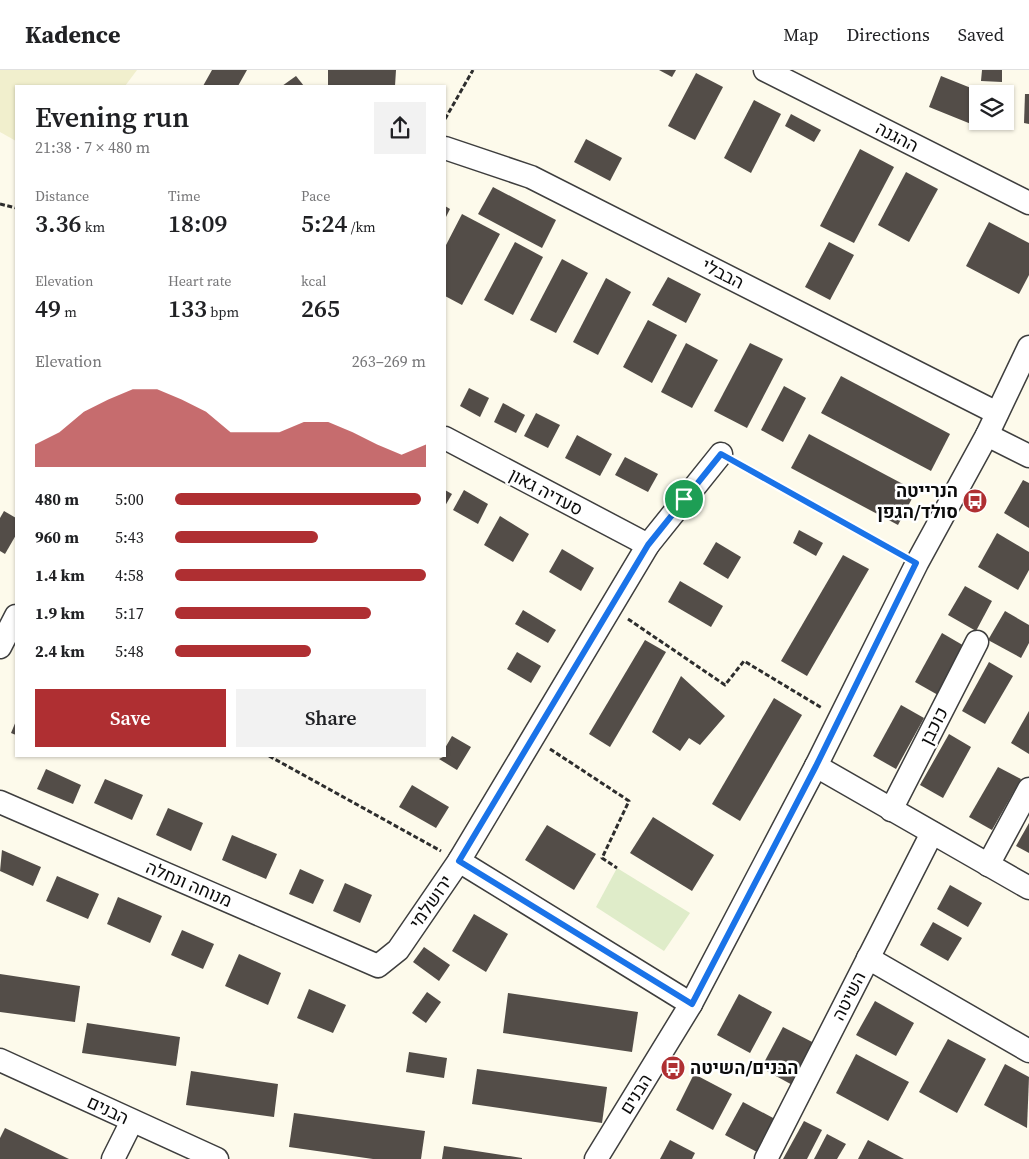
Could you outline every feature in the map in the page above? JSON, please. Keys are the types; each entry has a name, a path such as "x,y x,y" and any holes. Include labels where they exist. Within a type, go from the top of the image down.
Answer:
{"street":[{"name":"ההגנה","path":"765,70 1029,203"},
{"name":"הבבלי","path":"446,148 531,177 997,412"},
{"name":"הבנים","path":"596,1159 692,1004 816,766 916,563 987,435 1029,347"},
{"path":"987,435 1029,456"},
{"name":"סעדיה גאון","path":"446,439 648,545"},
{"name":"ירושלמי","path":"378,966 398,950 459,861 648,545 721,454"},
{"path":"0,647 15,618"},
{"name":"כוכבן","path":"891,810 977,642"},
{"path":"816,766 1029,888"},
{"path":"988,865 1029,789"},
{"name":"מנוחה ונחלה","path":"0,802 378,966"},
{"name":"השיטה","path":"766,1159 932,834"},
{"path":"459,861 692,1004"},
{"path":"868,958 1029,1052"},
{"name":"הבנים","path":"0,1060 217,1159"},
{"path":"113,1159 132,1121"}],"path":[{"path":"446,117 473,70"},
{"path":"0,204 15,208"},
{"path":"721,454 916,563"},
{"path":"610,608 725,685 744,662 840,718"},
{"path":"533,737 629,801 602,858 617,868"},
{"path":"271,757 459,861"}],"shaded area":[{"path":"0,70 137,70 126,85 15,85 15,140 0,132"}],"green space":[{"path":"617,868 690,913 664,951 596,907"}],"building":[{"path":"212,70 247,70 239,85 204,85"},
{"path":"328,70 396,70 395,85 328,85"},
{"path":"659,70 676,70 672,77"},
{"path":"982,70 1002,70 1002,82 981,81"},
{"path":"696,73 723,87 695,140 668,126"},
{"path":"296,76 303,85 283,85"},
{"path":"941,76 969,87 969,123 929,107"},
{"path":"1025,94 1029,94 1029,124 1024,123"},
{"path":"754,100 781,114 751,173 724,158"},
{"path":"791,114 821,130 814,142 785,126"},
{"path":"586,139 622,158 610,181 574,162"},
{"path":"860,149 894,167 854,243 820,226"},
{"path":"906,172 938,189 909,242 878,225"},
{"path":"493,187 556,220 542,248 478,214"},
{"path":"446,207 450,209 446,217"},
{"path":"462,214 500,234 462,305 446,297 446,245"},
{"path":"989,222 1029,243 1029,275 1019,294 966,266"},
{"path":"515,242 543,257 513,315 484,300"},
{"path":"829,242 854,255 830,300 805,287"},
{"path":"562,259 588,273 556,333 530,320"},
{"path":"668,277 701,294 686,323 652,305"},
{"path":"606,278 631,292 598,355 573,342"},
{"path":"648,320 677,335 652,383 623,367"},
{"path":"686,343 718,360 692,408 661,392"},
{"path":"750,343 783,359 747,428 714,411"},
{"path":"841,376 950,434 931,471 821,413"},
{"path":"784,386 806,398 783,442 761,430"},
{"path":"469,388 489,398 480,417 460,406"},
{"path":"503,403 525,415 516,433 494,422"},
{"path":"536,413 560,425 548,448 524,436"},
{"path":"809,434 916,491 898,525 791,468"},
{"path":"577,435 612,454 600,476 565,458"},
{"path":"625,457 658,474 648,492 615,475"},
{"path":"1023,480 1029,483 1029,528 1004,513"},
{"path":"464,490 488,504 478,524 453,510"},
{"path":"446,491 452,494 446,504"},
{"path":"4,511 15,517 15,537 5,554 0,551 0,518"},
{"path":"500,516 529,534 513,562 484,545"},
{"path":"799,530 823,543 816,556 793,543"},
{"path":"997,533 1029,552 1029,570 1018,590 978,567"},
{"path":"716,542 741,557 728,579 703,564"},
{"path":"562,549 594,568 581,591 549,572"},
{"path":"843,555 869,569 807,676 781,661"},
{"path":"680,581 723,606 711,627 668,602"},
{"path":"965,586 992,601 976,631 948,615"},
{"path":"523,610 556,630 548,643 515,624"},
{"path":"1005,611 1029,625 1029,643 1021,658 988,640"},
{"path":"942,633 966,647 938,695 915,682"},
{"path":"645,640 666,652 610,747 589,734"},
{"path":"517,652 541,666 531,683 507,669"},
{"path":"989,662 1013,676 985,724 962,711"},
{"path":"681,676 725,716 700,745 689,738 680,751 652,732"},
{"path":"774,698 802,715 740,821 712,804"},
{"path":"901,705 924,718 896,769 873,756"},
{"path":"1029,711 1029,754 1011,743"},
{"path":"15,723 15,735 11,733"},
{"path":"949,734 971,747 943,798 920,785"},
{"path":"452,736 471,747 457,770 439,759 446,757 446,746"},
{"path":"998,767 1021,779 992,830 969,817"},
{"path":"46,769 81,785 73,804 37,789"},
{"path":"105,779 143,795 132,820 94,803"},
{"path":"412,785 449,807 436,828 399,807"},
{"path":"168,808 203,823 191,851 156,835"},
{"path":"653,817 714,855 692,891 630,853"},
{"path":"1029,823 1029,853 1016,846"},
{"path":"547,825 596,854 574,890 525,860"},
{"path":"232,835 277,854 266,879 222,860"},
{"path":"2,850 41,867 33,886 0,871"},
{"path":"300,869 324,880 313,904 289,894"},
{"path":"57,876 99,894 88,919 46,901"},
{"path":"345,883 372,895 360,923 333,911"},
{"path":"950,885 982,903 968,927 937,909"},
{"path":"118,897 162,916 150,943 107,924"},
{"path":"474,914 508,934 486,972 452,951"},
{"path":"933,922 962,938 948,961 920,945"},
{"path":"182,930 214,944 203,969 171,955"},
{"path":"424,947 450,965 439,981 413,962"},
{"path":"239,954 281,973 268,1005 225,986"},
{"path":"0,974 80,986 75,1022 0,1012"},
{"path":"309,989 346,1005 333,1033 297,1018"},
{"path":"427,992 441,1002 426,1023 412,1013"},
{"path":"508,993 638,1012 632,1052 503,1033"},
{"path":"739,994 772,1012 750,1053 717,1035"},
{"path":"875,1001 914,1023 896,1056 856,1035"},
{"path":"87,1023 180,1037 176,1066 82,1053"},
{"path":"783,1027 820,1046 798,1088 761,1068"},
{"path":"948,1039 986,1059 957,1113 919,1092"},
{"path":"409,1052 447,1058 444,1078 406,1072"},
{"path":"856,1054 909,1082 888,1121 836,1093"},
{"path":"1005,1064 1029,1077 1027,1128 984,1105"},
{"path":"477,1069 607,1087 602,1123 472,1104"},
{"path":"191,1071 278,1084 274,1117 186,1105"},
{"path":"694,1074 732,1094 713,1130 676,1110"},
{"path":"743,1102 775,1119 757,1152 725,1135"},
{"path":"294,1113 425,1131 421,1159 373,1159 289,1147"},
{"path":"804,1121 822,1130 807,1159 783,1159"},
{"path":"5,1128 69,1159 0,1159 0,1138"},
{"path":"827,1134 846,1144 837,1159 814,1159"},
{"path":"670,1140 695,1153 692,1159 660,1159"},
{"path":"868,1140 904,1159 858,1159"},
{"path":"444,1146 522,1158 522,1159 442,1159"}],"place":[{"name":"הנרייטה סולד/הגפן","path":"975,501"},
{"name":"הבנים/השיטה","path":"673,1068"}],"route":[{"path":"721,454 916,563 816,766 692,1004 459,861 648,545 684,499 721,454"}]}
